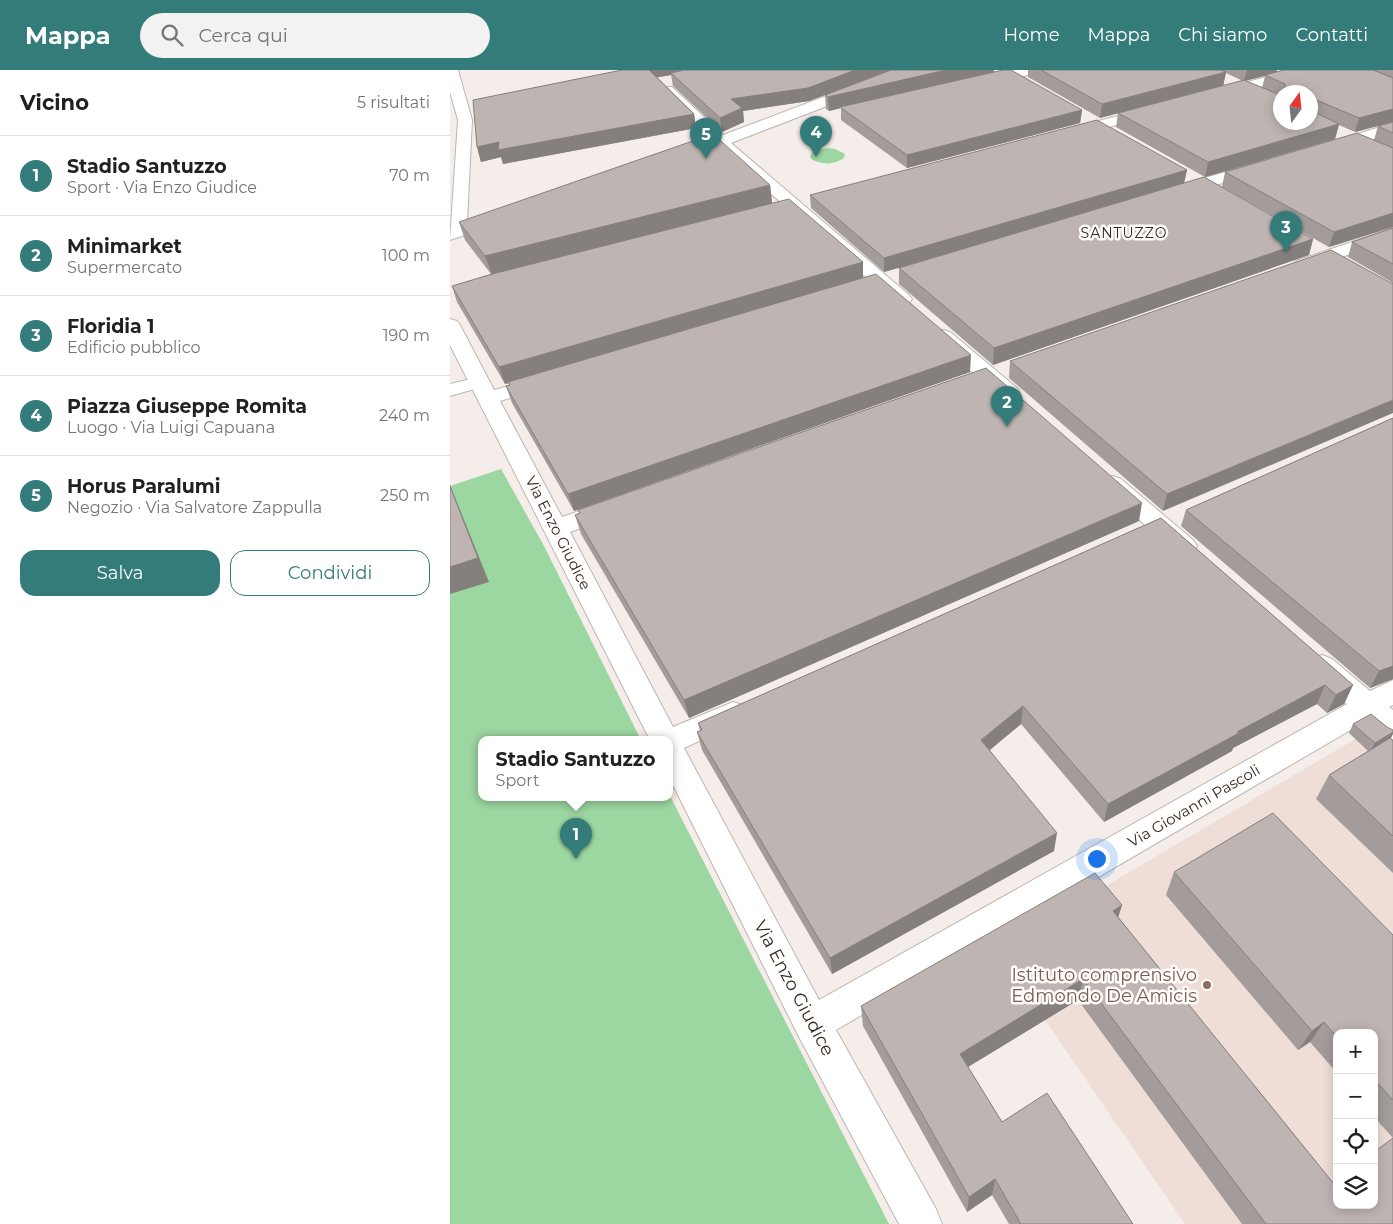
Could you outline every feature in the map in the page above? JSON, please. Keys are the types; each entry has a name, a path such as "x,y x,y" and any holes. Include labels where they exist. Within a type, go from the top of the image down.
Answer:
{"street":[{"path":"450,70 465,120 459,222 450,234"},
{"path":"693,151 908,70"},
{"path":"971,84 1006,72 1031,70"},
{"path":"1204,98 1286,72 1309,70"},
{"path":"1006,72 1034,88"},
{"path":"1220,77 1265,98"},
{"path":"677,79 659,83 721,142 1025,408"},
{"path":"1057,136 1166,108"},
{"path":"1083,116 1123,138"},
{"path":"721,142 819,119"},
{"path":"1309,153 1393,128"},
{"path":"1337,131 1378,150"},
{"path":"1156,198 1272,164"},
{"path":"1188,175 1224,196"},
{"path":"450,234 516,212"},
{"path":"1286,271 1393,233"},
{"name":"Via Enzo Giudice","path":"450,325 663,736"},
{"path":"484,390 557,378"},
{"path":"1100,473 1170,520 1196,557"},
{"path":"555,528 630,501"},
{"path":"1132,536 1170,520"},
{"path":"1309,654 1381,698 1393,727"},
{"name":"Via Giovanni Pascoli","path":"812,1024 1381,698"},
{"path":"673,740 754,704"},
{"name":"Via Enzo Giudice","path":"673,756 812,1024 921,1224"}],"lane":[{"path":"450,390 484,390"}],"shaded area":[{"name":"Istituto comprensivo Edmondo De Amicis","path":"1364,734 1393,759 1393,1224 1185,1224 997,950"}],"green space":[{"path":"827,148 835,149 845,154 844,158 828,163 811,159 810,156 813,152"},
{"path":"501,469 544,546 639,736 478,736 478,801 673,801 889,1224 450,1224 450,486"}],"building":[{"path":"622,70 649,70 694,114 498,150 499,142 477,147 473,100"},
{"path":"684,70 855,70 808,88 731,99 742,108 720,118 671,73"},
{"path":"891,70 946,70 828,97 825,95"},
{"path":"1003,70 1011,70 1082,110 907,155 840,107"},
{"path":"1041,70 1221,70 1226,72 1102,104"},
{"path":"1284,70 1373,70 1393,78 1393,109 1359,118 1318,101 1318,85 1285,85 1265,75"},
{"path":"1244,80 1273,92 1273,130 1318,130 1318,114 1339,124 1208,162 1118,113"},
{"path":"1097,120 1187,170 884,258 810,195"},
{"path":"1393,122 1393,133 1378,126"},
{"path":"1357,133 1393,148 1393,213 1334,232 1225,172"},
{"path":"713,134 770,185 485,256 459,222"},
{"path":"1204,177 1313,239 994,348 899,268"},
{"path":"789,199 863,262 499,367 452,286 496,273"},
{"path":"1393,228 1393,264 1352,242"},
{"path":"1331,250 1393,283 1393,400 1167,494 1010,361"},
{"path":"876,274 971,355 568,494 506,386 510,385 508,382"},
{"path":"986,368 1142,503 684,700 575,515 580,513 578,510"},
{"path":"1393,418 1393,666 1379,671 1186,510"},
{"path":"450,486 478,558 450,567"},
{"path":"1161,518 1353,685 1336,695 1325,685 1108,804 1023,706 981,740 1057,833 830,958 697,732 702,730 698,723"},
{"path":"1371,714 1393,730 1393,732 1375,743 1353,724"},
{"path":"1390,738 1393,741 1393,836 1329,775"},
{"path":"1273,813 1393,935 1393,1100 1378,1083 1378,1029 1333,1029 1333,1032 1324,1022 1312,1031 1174,872"},
{"path":"1095,873 1122,905 1113,911 1333,1183 1333,1209 1378,1209 1378,1149 1393,1138 1393,1224 1266,1224 1083,979 960,1054 1002,1122 1047,1093 1133,1224 1021,1224 995,1179 969,1197 861,1006"}],"place":[{"name":"Piazza Giuseppe Romita","path":"816,157"},
{"name":"Horus Paralumi","path":"706,159"},
{"name":"Floridia 1","path":"1286,252"},
{"name":"Minimarket","path":"1007,427"},
{"name":"Stadio Santuzzo","path":"576,859"},
{"name":"Istituto comprensivo Edmondo De Amicis","path":"1207,985"}],"district":[{"name":"SANTUZZO","path":"1124,233"}]}
